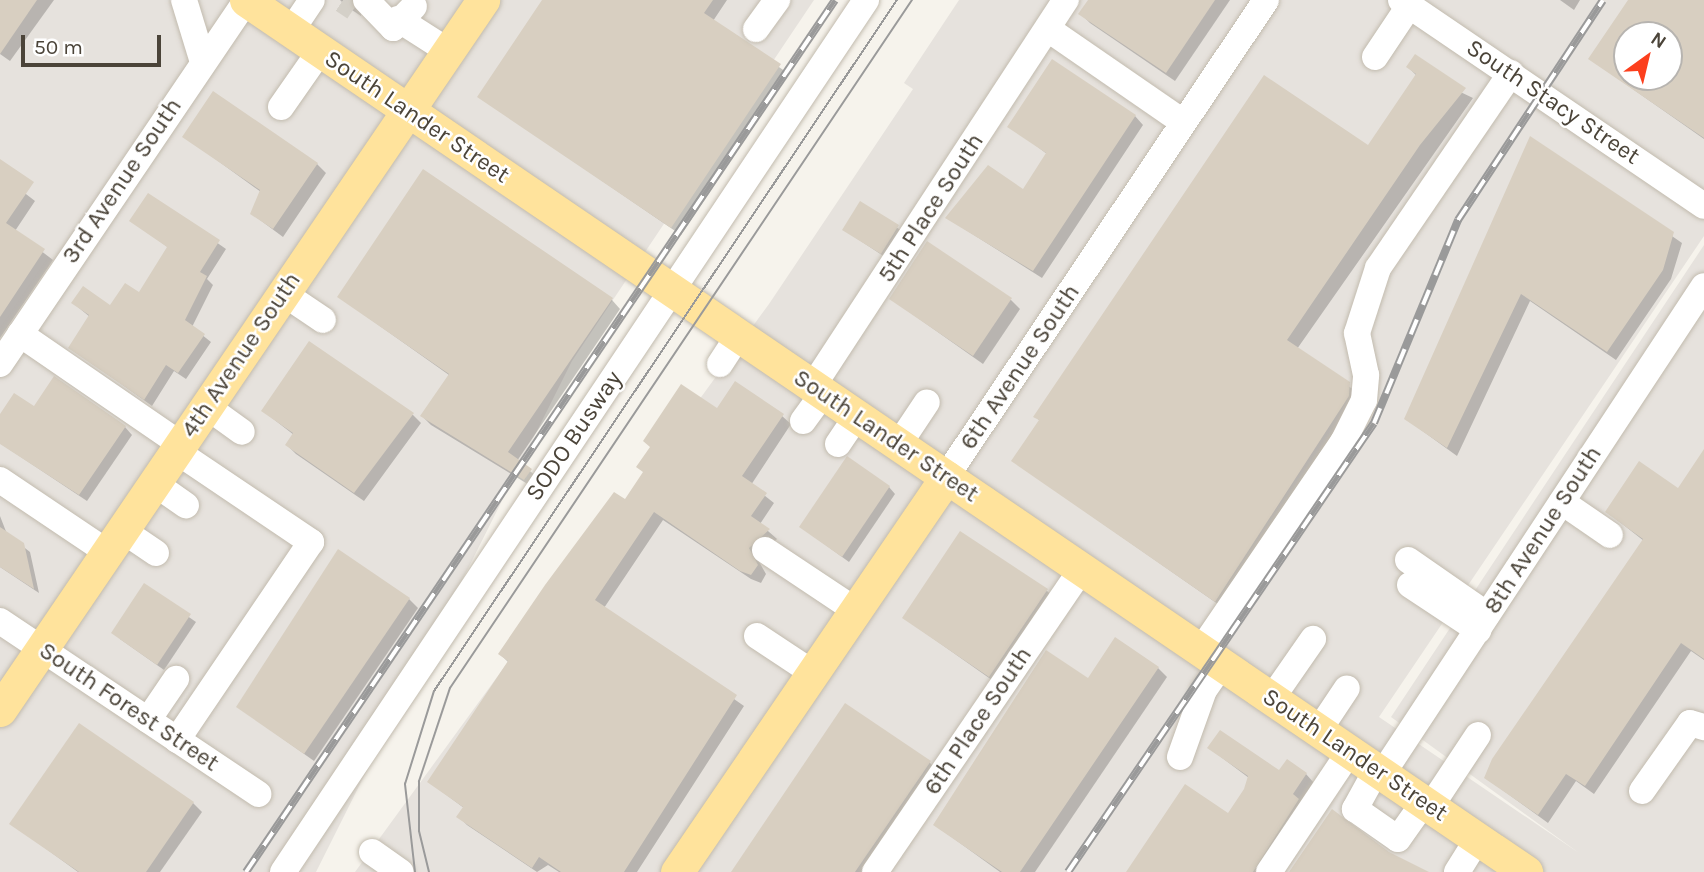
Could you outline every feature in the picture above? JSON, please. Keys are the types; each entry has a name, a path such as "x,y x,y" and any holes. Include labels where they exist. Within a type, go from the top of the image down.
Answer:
{"main road":[{"name":"South Lander Street","path":"246,0 1526,872"},
{"name":"4th Avenue South","path":"2,704 483,0"},
{"name":"6th Avenue South","path":"677,872 946,477"}],"street":[{"path":"184,0 203,62"},
{"name":"3rd Avenue South","path":"0,364 101,230 203,62 246,0"},
{"path":"291,31 312,0"},
{"path":"756,29 777,0"},
{"name":"SODO Busway","path":"283,872 866,0"},
{"name":"5th Place South","path":"803,421 818,389 1066,0"},
{"name":"6th Avenue South","path":"946,477 1266,0"},
{"path":"364,6 393,28 405,9 447,51"},
{"path":"1375,57 1422,6"},
{"name":"South Stacy Street","path":"1422,6 1511,73 1704,206"},
{"path":"1048,29 1183,122"},
{"path":"281,107 320,51"},
{"path":"1180,757 1204,690 1211,657 1343,442 1364,400 1366,375 1357,333 1378,268 1511,73"},
{"name":"8th Avenue South","path":"1370,765 1483,622 1704,286"},
{"path":"283,293 323,320"},
{"path":"20,334 311,542 177,740"},
{"path":"720,364 738,335"},
{"path":"899,444 927,402"},
{"path":"206,406 242,432"},
{"path":"838,444 857,416"},
{"path":"0,480 114,541 156,553"},
{"path":"153,483 186,505"},
{"path":"1562,502 1610,535"},
{"path":"765,550 855,610"},
{"name":"6th Place South","path":"875,872 1082,569"},
{"path":"1409,573 1483,622"},
{"name":"South Forest Street","path":"0,621 258,794"},
{"path":"757,636 813,673"},
{"path":"1272,698 1313,639"},
{"path":"148,720 176,679"},
{"path":"1319,730 1347,688"},
{"path":"1642,791 1690,723 1704,727"},
{"path":"1370,765 1355,809 1398,839 1478,735"},
{"path":"1269,872 1370,765"},
{"path":"1457,872 1478,839"},
{"path":"372,852 401,872"}],"shaded area":[{"path":"0,0 814,0 572,361 316,872 0,872"},
{"path":"959,0 1704,0 1704,236 1379,717 1579,853 1391,717 1704,245 1704,872 355,872 769,304 913,89 904,83"}],"building":[{"path":"0,0 37,0 0,54"},
{"path":"542,0 713,0 704,13 781,64 671,228 477,97"},
{"path":"1088,0 1215,0 1166,73 1078,14"},
{"path":"1628,0 1704,0 1704,138 1635,91 1683,91 1683,21 1614,21"},
{"path":"1613,22 1613,76 1588,59"},
{"path":"1415,54 1466,88 1420,145 1287,340 1350,382 1349,396 1215,602 1011,461 1039,420 1033,417 1264,75 1368,145 1416,74 1406,67"},
{"path":"1052,59 1136,115 1033,271 945,218 988,165 1023,189 1046,153 1007,127"},
{"path":"213,91 318,163 273,229 250,214 260,190 182,137"},
{"path":"1530,136 1674,232 1663,270 1607,352 1521,294 1447,448 1404,419"},
{"path":"0,159 34,182 6,223 45,249 0,317"},
{"path":"423,169 613,298 508,452 532,469 524,480 420,416 449,374 337,297"},
{"path":"148,193 220,240 200,272 207,276 185,320 205,334 178,373 166,365 144,400 68,348 89,315 71,303 83,286 110,305 125,283 139,292 167,247 129,221"},
{"path":"860,201 899,225 881,254 842,230"},
{"path":"927,241 1012,298 973,356 889,299"},
{"path":"309,341 414,413 354,493 285,445 293,433 261,411"},
{"path":"54,376 126,426 79,495 0,444 0,414 14,393 34,406"},
{"path":"735,381 784,414 742,476 767,493 751,516 770,529 749,548 758,565 751,575 740,571 654,512 595,600 737,695 624,872 561,872 539,857 532,868 456,817 463,807 427,782 508,661 498,654 545,585 614,492 625,499 643,472 636,467 650,447 643,441 681,384 717,408"},
{"path":"1704,449 1704,659 1681,643 1585,786 1566,774 1538,815 1484,778 1492,759 1643,539 1605,512 1639,461 1678,488"},
{"path":"847,456 890,486 842,557 799,527"},
{"path":"0,527 24,543 34,589 0,567"},
{"path":"960,531 1048,589 989,677 902,618"},
{"path":"338,549 410,598 304,754 236,707"},
{"path":"144,583 191,614 157,665 111,633"},
{"path":"1115,637 1159,667 1020,872 1002,872 933,825 1046,650 1088,678"},
{"path":"845,703 931,761 855,872 731,872"},
{"path":"79,723 194,802 146,872 79,872 9,824"},
{"path":"1220,730 1279,770 1287,759 1307,773 1293,794 1299,799 1253,872 1126,872 1185,784 1228,813 1244,789 1248,776 1207,748"},
{"path":"1332,809 1389,852 1429,872 1289,872"}],"tunnel":[{"path":"343,0 355,8"}],"tram line":[{"path":"415,872 405,784 434,691 897,0"},
{"path":"429,872 419,831 419,781 450,688 912,0"}],"railway":[{"path":"246,872 835,0"},
{"path":"1068,872 1374,423 1458,220 1603,0"}]}
